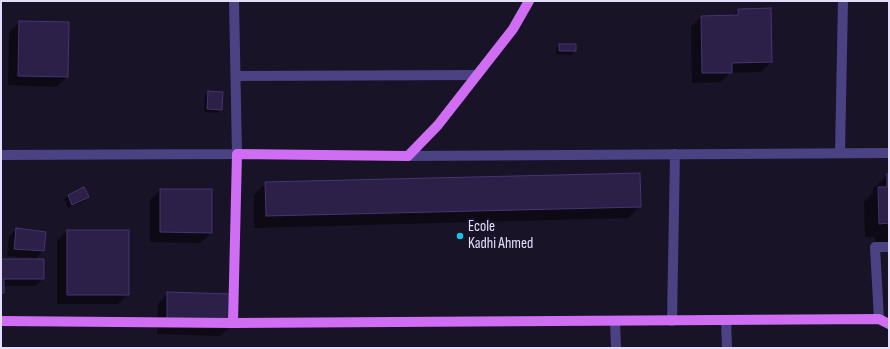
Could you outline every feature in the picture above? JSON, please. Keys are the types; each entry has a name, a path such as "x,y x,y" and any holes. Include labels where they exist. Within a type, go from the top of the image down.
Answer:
{"main road":[{"path":"233,323 237,154 408,156 438,125 513,29 529,1"},
{"path":"1,321 233,323 879,319 889,324"}],"street":[{"path":"1,155 237,154 234,1"},
{"path":"840,153 843,1"},
{"path":"236,76 477,75"},
{"path":"408,156 889,153"},
{"path":"672,321 675,154"},
{"path":"879,319 875,247 889,247"},
{"path":"726,320 727,348"},
{"path":"614,321 616,348"}],"building":[{"path":"771,8 772,62 732,63 732,73 702,73 701,16 738,15 738,9"},
{"path":"19,21 69,22 68,77 18,76"},
{"path":"559,44 576,44 576,51 559,51"},
{"path":"208,91 223,92 222,110 207,109"},
{"path":"640,173 641,207 266,216 265,182"},
{"path":"887,174 889,174 889,223 879,224 878,187 887,187"},
{"path":"84,187 89,197 72,205 68,195"},
{"path":"160,189 212,189 212,233 160,232"},
{"path":"16,228 46,232 44,251 14,249"},
{"path":"67,230 129,230 129,295 67,295"},
{"path":"1,259 44,259 44,279 4,279 4,293 1,293"},
{"path":"167,292 232,294 232,326 167,325"}],"place":[{"name":"Ecole Kadhi Ahmed","path":"460,236"}]}
